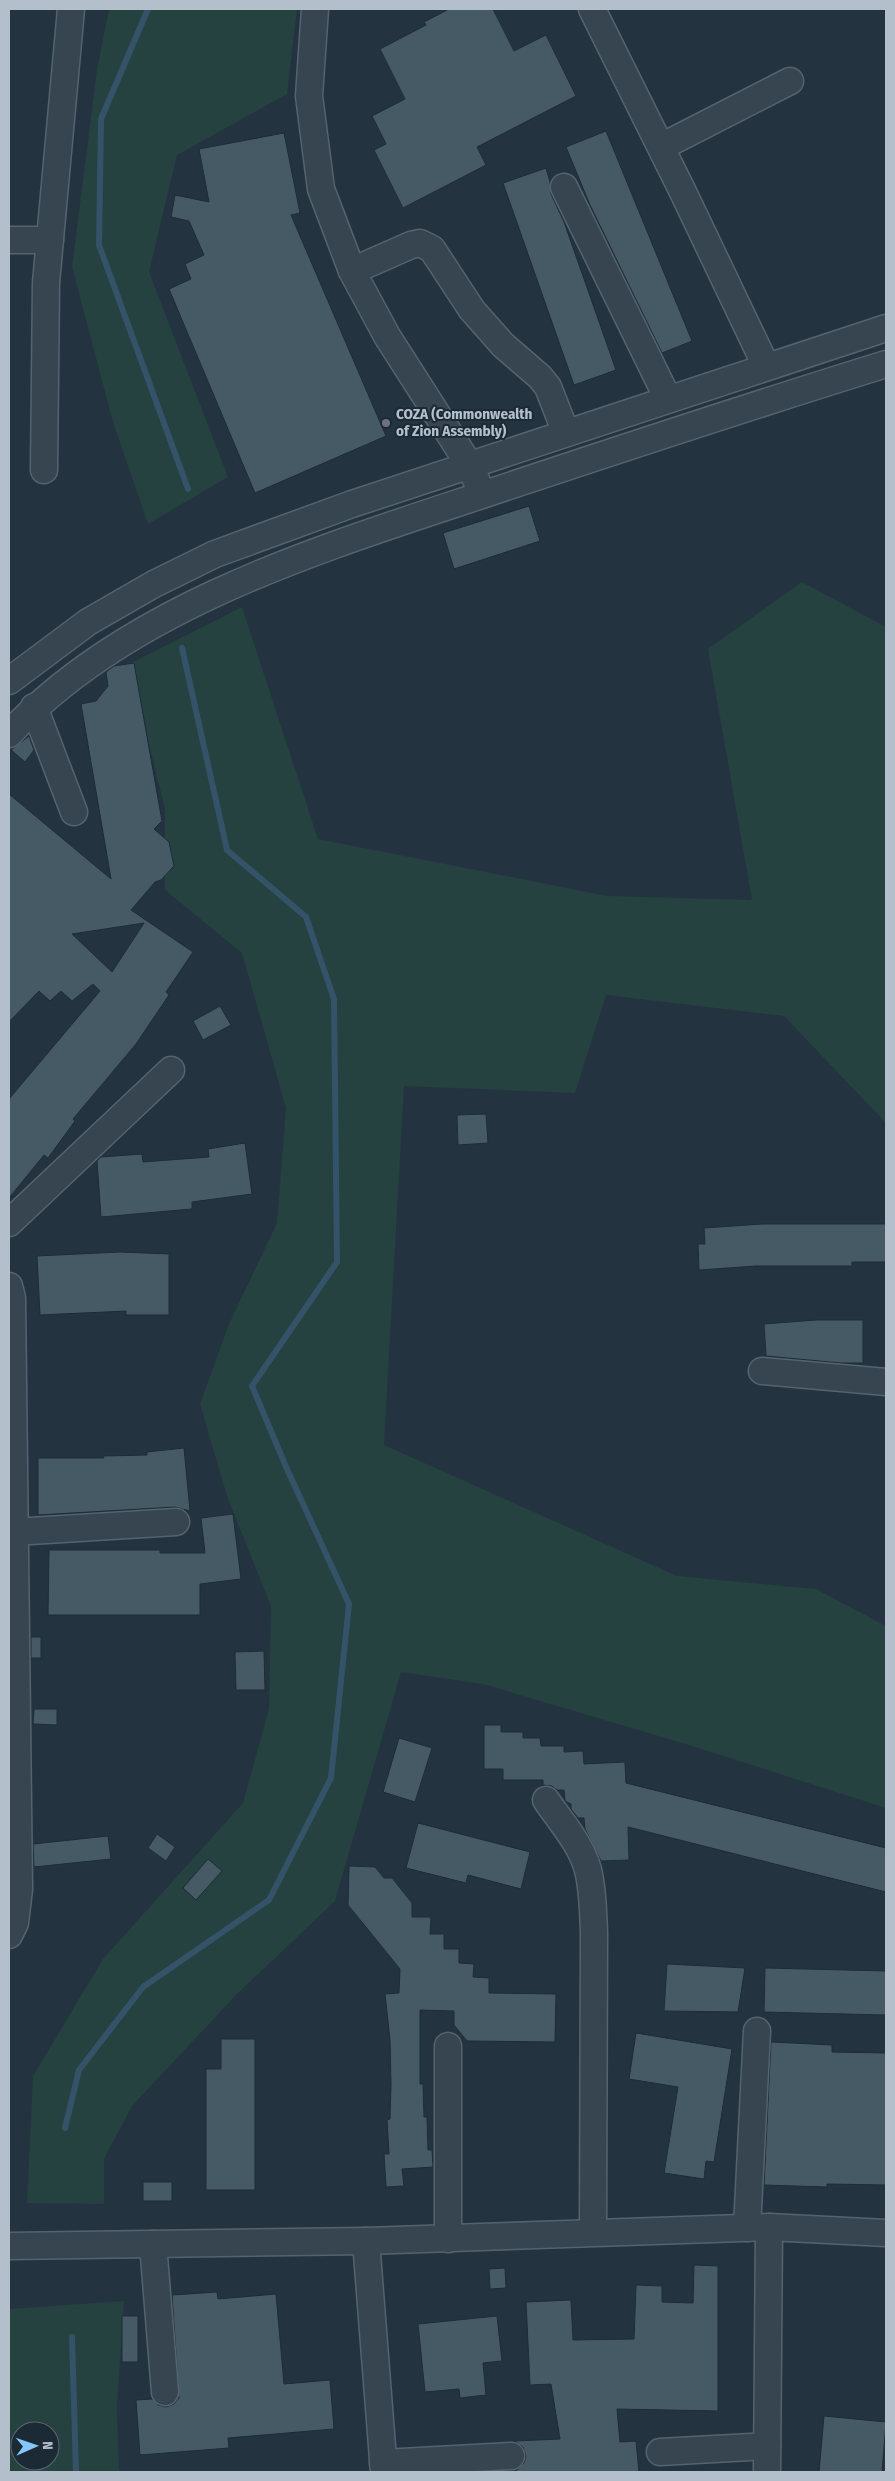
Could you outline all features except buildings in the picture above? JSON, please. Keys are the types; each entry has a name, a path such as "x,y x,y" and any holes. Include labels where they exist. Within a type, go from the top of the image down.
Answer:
{"street":[{"path":"44,470 46,284 71,9"},
{"path":"315,9 309,96 321,189 352,272 387,336 470,466 483,495"},
{"path":"592,9 661,147 766,366"},
{"path":"661,147 790,81"},
{"path":"564,188 668,399"},
{"path":"9,240 50,240"},
{"path":"352,272 411,245 420,244 432,249 472,310 503,344 526,362 544,382 566,433"},
{"path":"9,681 88,622 154,584 215,554 352,504 886,328"},
{"path":"9,734 34,707 104,655 230,585 359,536 684,427 886,364"},
{"path":"34,707 74,812"},
{"path":"9,1223 171,1070"},
{"path":"9,1286 12,1298 19,1889 15,1923 9,1934"},
{"path":"762,1371 886,1382"},
{"path":"14,1532 176,1522"},
{"path":"546,1800 576,1844 588,1868 591,1886 594,1932 594,2232"},
{"path":"756,2031 758,2228 767,2472"},
{"path":"448,2046 448,2238"},
{"path":"9,2246 366,2241 758,2228 886,2234"},
{"path":"366,2241 384,2467 511,2456"},
{"path":"153,2244 165,2392"},
{"path":"660,2452 767,2446"}],"green space":[{"path":"109,9 297,9 287,94 177,155 149,272 228,477 148,524 113,422 72,267 97,70"},
{"path":"802,582 886,627 886,1123 784,1016 606,995 575,1093 404,1086 384,1445 677,1576 816,1589 886,1626 886,1808 689,1745 483,1684 401,1672 335,1901 235,1996 132,2106 104,2159 104,2204 27,2203 33,2076 103,1959 243,1803 269,1709 271,1606 227,1496 200,1404 229,1324 277,1223 286,1108 242,953 165,890 165,809 129,664 242,607 318,839 608,896 752,900 708,649"},
{"path":"124,2301 117,2406 119,2472 9,2472 9,2309"}],"waterway":[{"path":"148,9 101,119 99,245 188,489"},
{"path":"65,2128 79,2070 143,1987 269,1900 331,1778 349,1604 287,1469 252,1386 337,1262 334,999 306,917 227,850 182,648"},
{"path":"72,2337 76,2472"}],"place":[{"name":"COZA (Commonwealth of Zion Assembly)","path":"386,423"}]}
